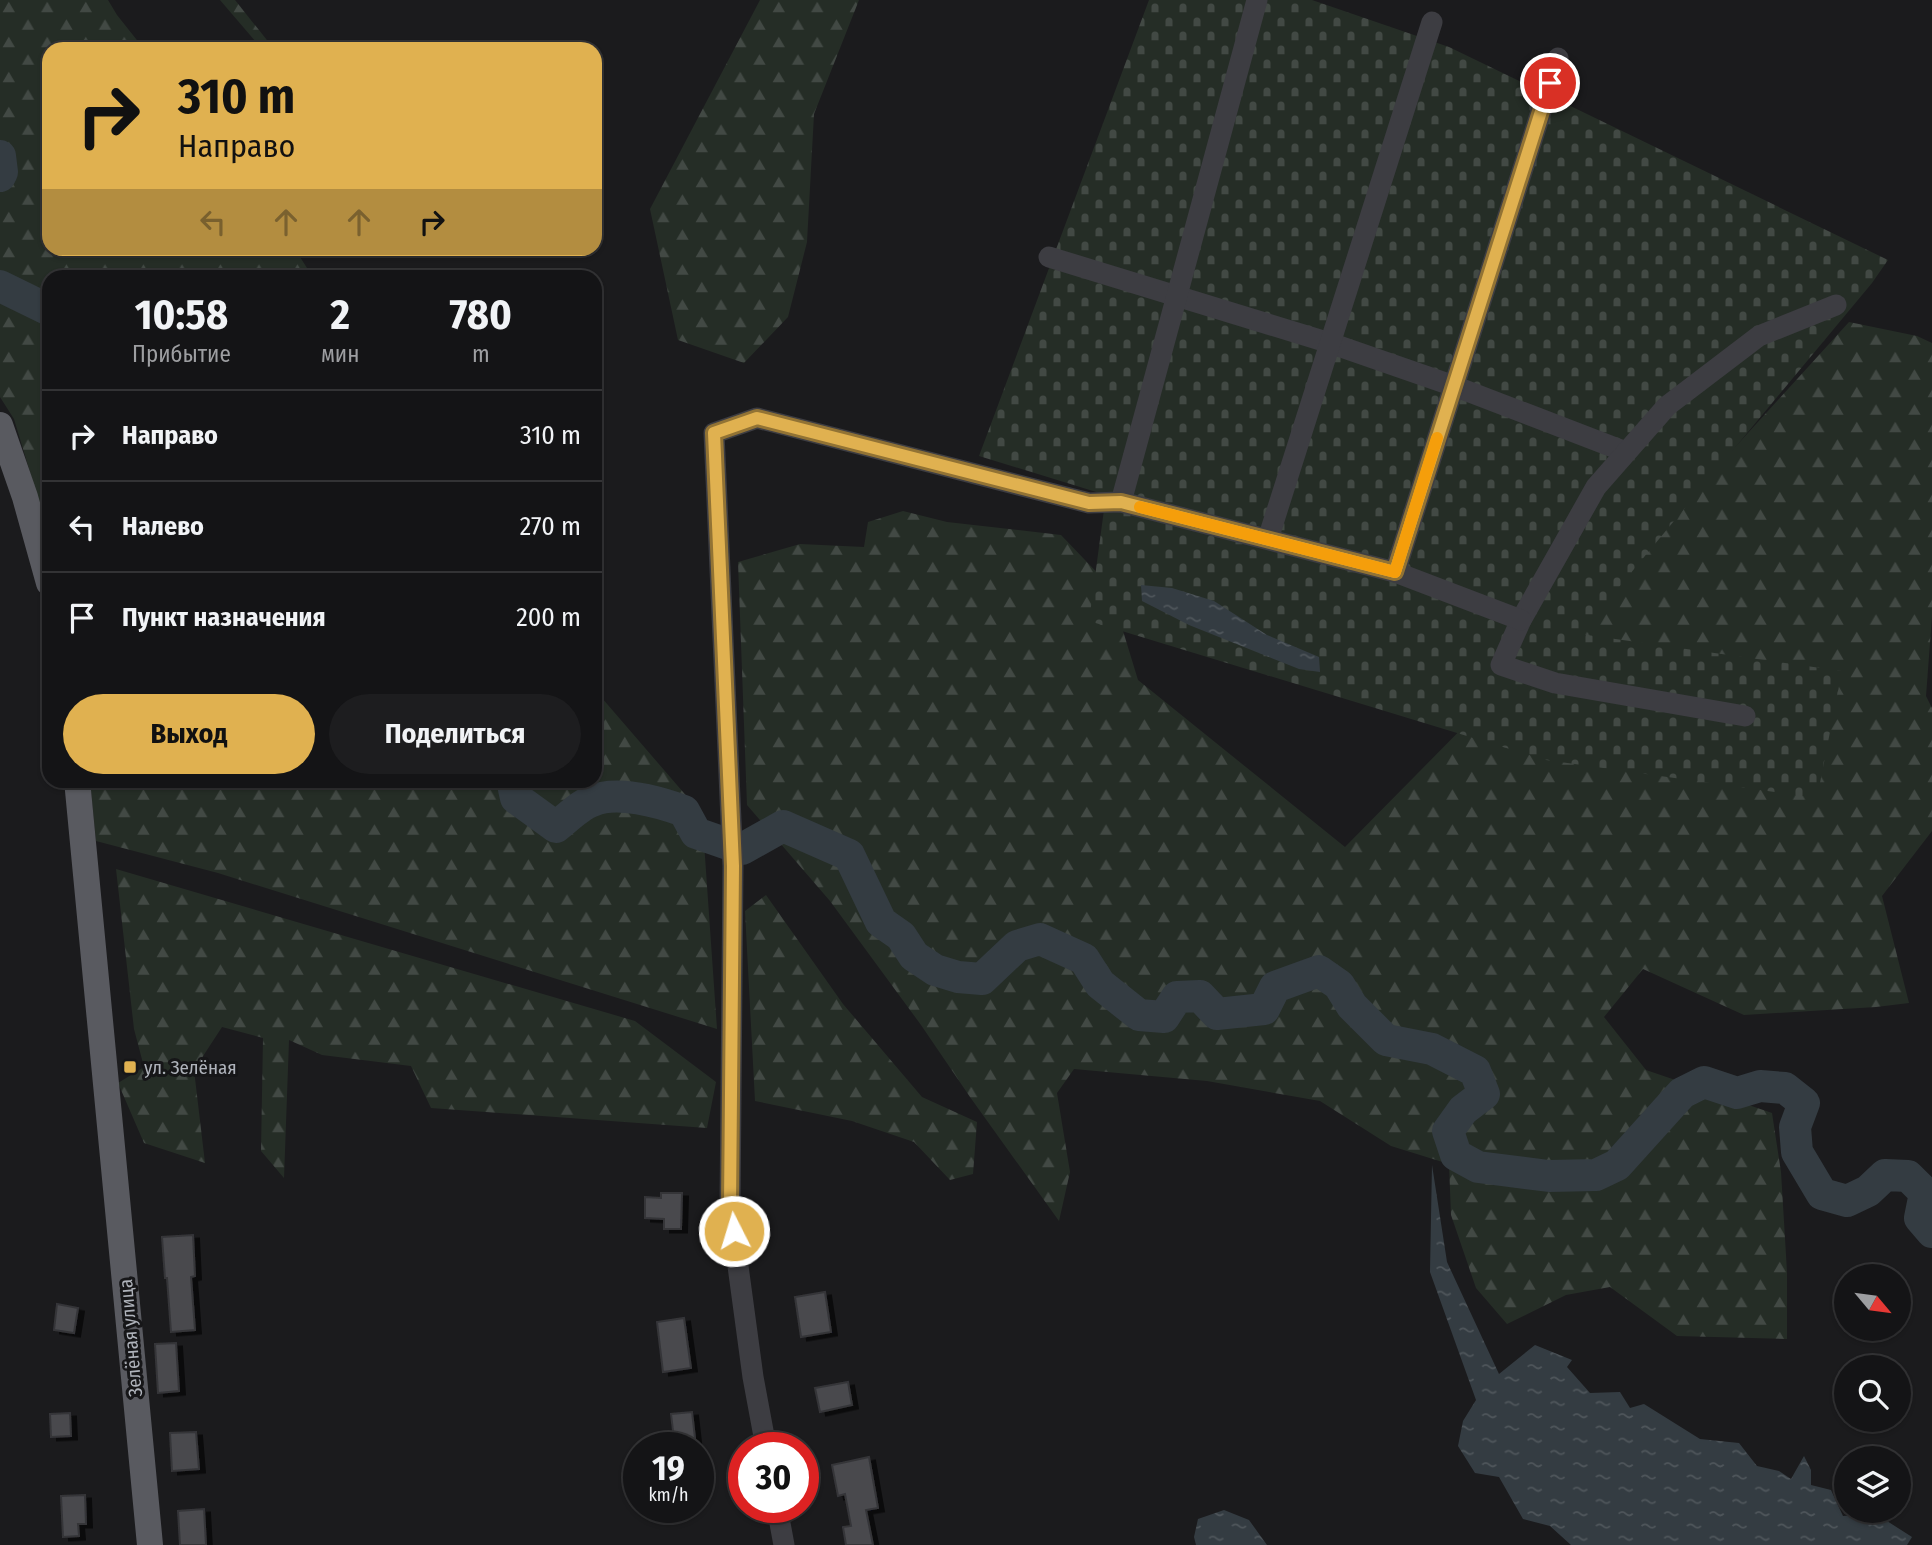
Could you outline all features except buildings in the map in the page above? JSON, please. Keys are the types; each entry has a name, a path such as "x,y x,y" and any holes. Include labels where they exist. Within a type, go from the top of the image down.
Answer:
{"main road":[{"path":"0,425 26,497 42,557"},
{"name":"Зелёная улица","path":"78,788 150,1545"}],"street":[{"path":"1121,502 1257,0"},
{"path":"1268,539 1432,22"},
{"path":"1395,572 1558,58"},
{"path":"1049,257 1330,342 1626,452"},
{"path":"1745,716 1555,684 1501,665 1521,620 1596,487 1667,406 1759,336 1836,305"},
{"path":"763,1432 752,1377 730,1207 733,866 714,433 757,418 1089,503 1121,502 1395,572 1521,620"},
{"path":"780,1523 784,1545"}],"green space":[{"path":"0,0 108,0 138,42 42,42 42,256 299,256 308,270 42,270 42,512 14,419 0,397"},
{"path":"220,0 235,0 268,42 256,42"},
{"path":"760,0 859,0 814,114 807,242 788,317 744,363 678,340 650,209"},
{"path":"1149,0 1312,0 1449,47 1888,260 1872,283 1580,634 1842,671 1817,798 1546,760 1089,621 1106,495 979,456"},
{"path":"1849,322 1917,336 1932,343 1932,616 1926,696 1932,708 1932,831 1882,896 1909,1003 1744,1015 1643,969 1604,1017 1646,1070 1772,1113 1781,1172 1787,1272 1787,1339 1677,1336 1610,1287 1566,1295 1507,1324 1476,1288 1451,1215 1449,1164 1391,1146 1320,1101 1207,1081 1074,1069 1057,1093 1070,1172 1059,1221 830,901 747,805 738,562 800,544 864,547 868,522 903,511 947,522 1061,535 1109,585 1138,680 1345,847 1489,701 1581,679 1574,624"},
{"path":"602,698 702,814 717,1029 218,873 96,841 91,788 602,788"},
{"path":"116,869 635,1021 716,1082 707,1128 431,1108 411,1066 322,1055 289,1040 284,1178 261,1151 263,1038 222,1027 194,1070 205,1163 144,1143 118,1083 144,1067 134,1029"},
{"path":"766,895 843,1004 922,1097 977,1122 973,1174 950,1180 914,1142 852,1121 755,1101 745,911"}],"water":[{"path":"1141,585 1172,588 1214,601 1267,635 1319,657 1320,672 1299,669 1189,625 1142,601"},
{"path":"1432,1165 1447,1262 1499,1374 1535,1345 1572,1360 1567,1367 1590,1393 1620,1392 1630,1408 1644,1404 1700,1439 1739,1443 1757,1466 1779,1471 1791,1479 1804,1456 1811,1470 1811,1485 1831,1490 1834,1496 1834,1523 1890,1523 1912,1537 1907,1545 1571,1545 1550,1526 1523,1519 1499,1477 1475,1473 1458,1446 1463,1421 1476,1400 1430,1272"},
{"path":"1224,1510 1249,1520 1267,1545 1196,1545 1194,1537 1198,1519"}],"waterway":[{"path":"0,156 0,176"},
{"path":"0,286 42,307"},
{"path":"514,788 516,798 556,827 587,803 613,797 650,801 684,811 696,833 742,849 783,826 849,855 881,922 901,936 914,956 935,970 958,977 982,979 1017,946 1040,939 1084,959 1100,984 1139,1015 1164,1017 1177,997 1200,996 1217,1014 1264,1009 1275,987 1319,971 1339,985 1352,1006 1386,1040 1432,1049 1475,1071 1484,1094 1463,1110 1448,1131 1456,1155 1478,1167 1549,1176 1596,1175 1617,1165 1682,1093 1704,1082 1737,1093 1760,1086 1785,1088 1804,1103 1795,1127 1797,1152 1822,1194 1847,1201 1868,1191 1885,1175 1908,1176 1925,1193 1920,1218 1932,1232"}],"slow traffic":[{"path":"1140,507 1395,572 1437,438"}],"place":[{"name":"ул. Зелёная","path":"130,1067"}],"route":[{"path":"734,1231 730,1207 733,866 714,433 757,418 1089,503 1121,502 1395,572 1550,83"}]}
